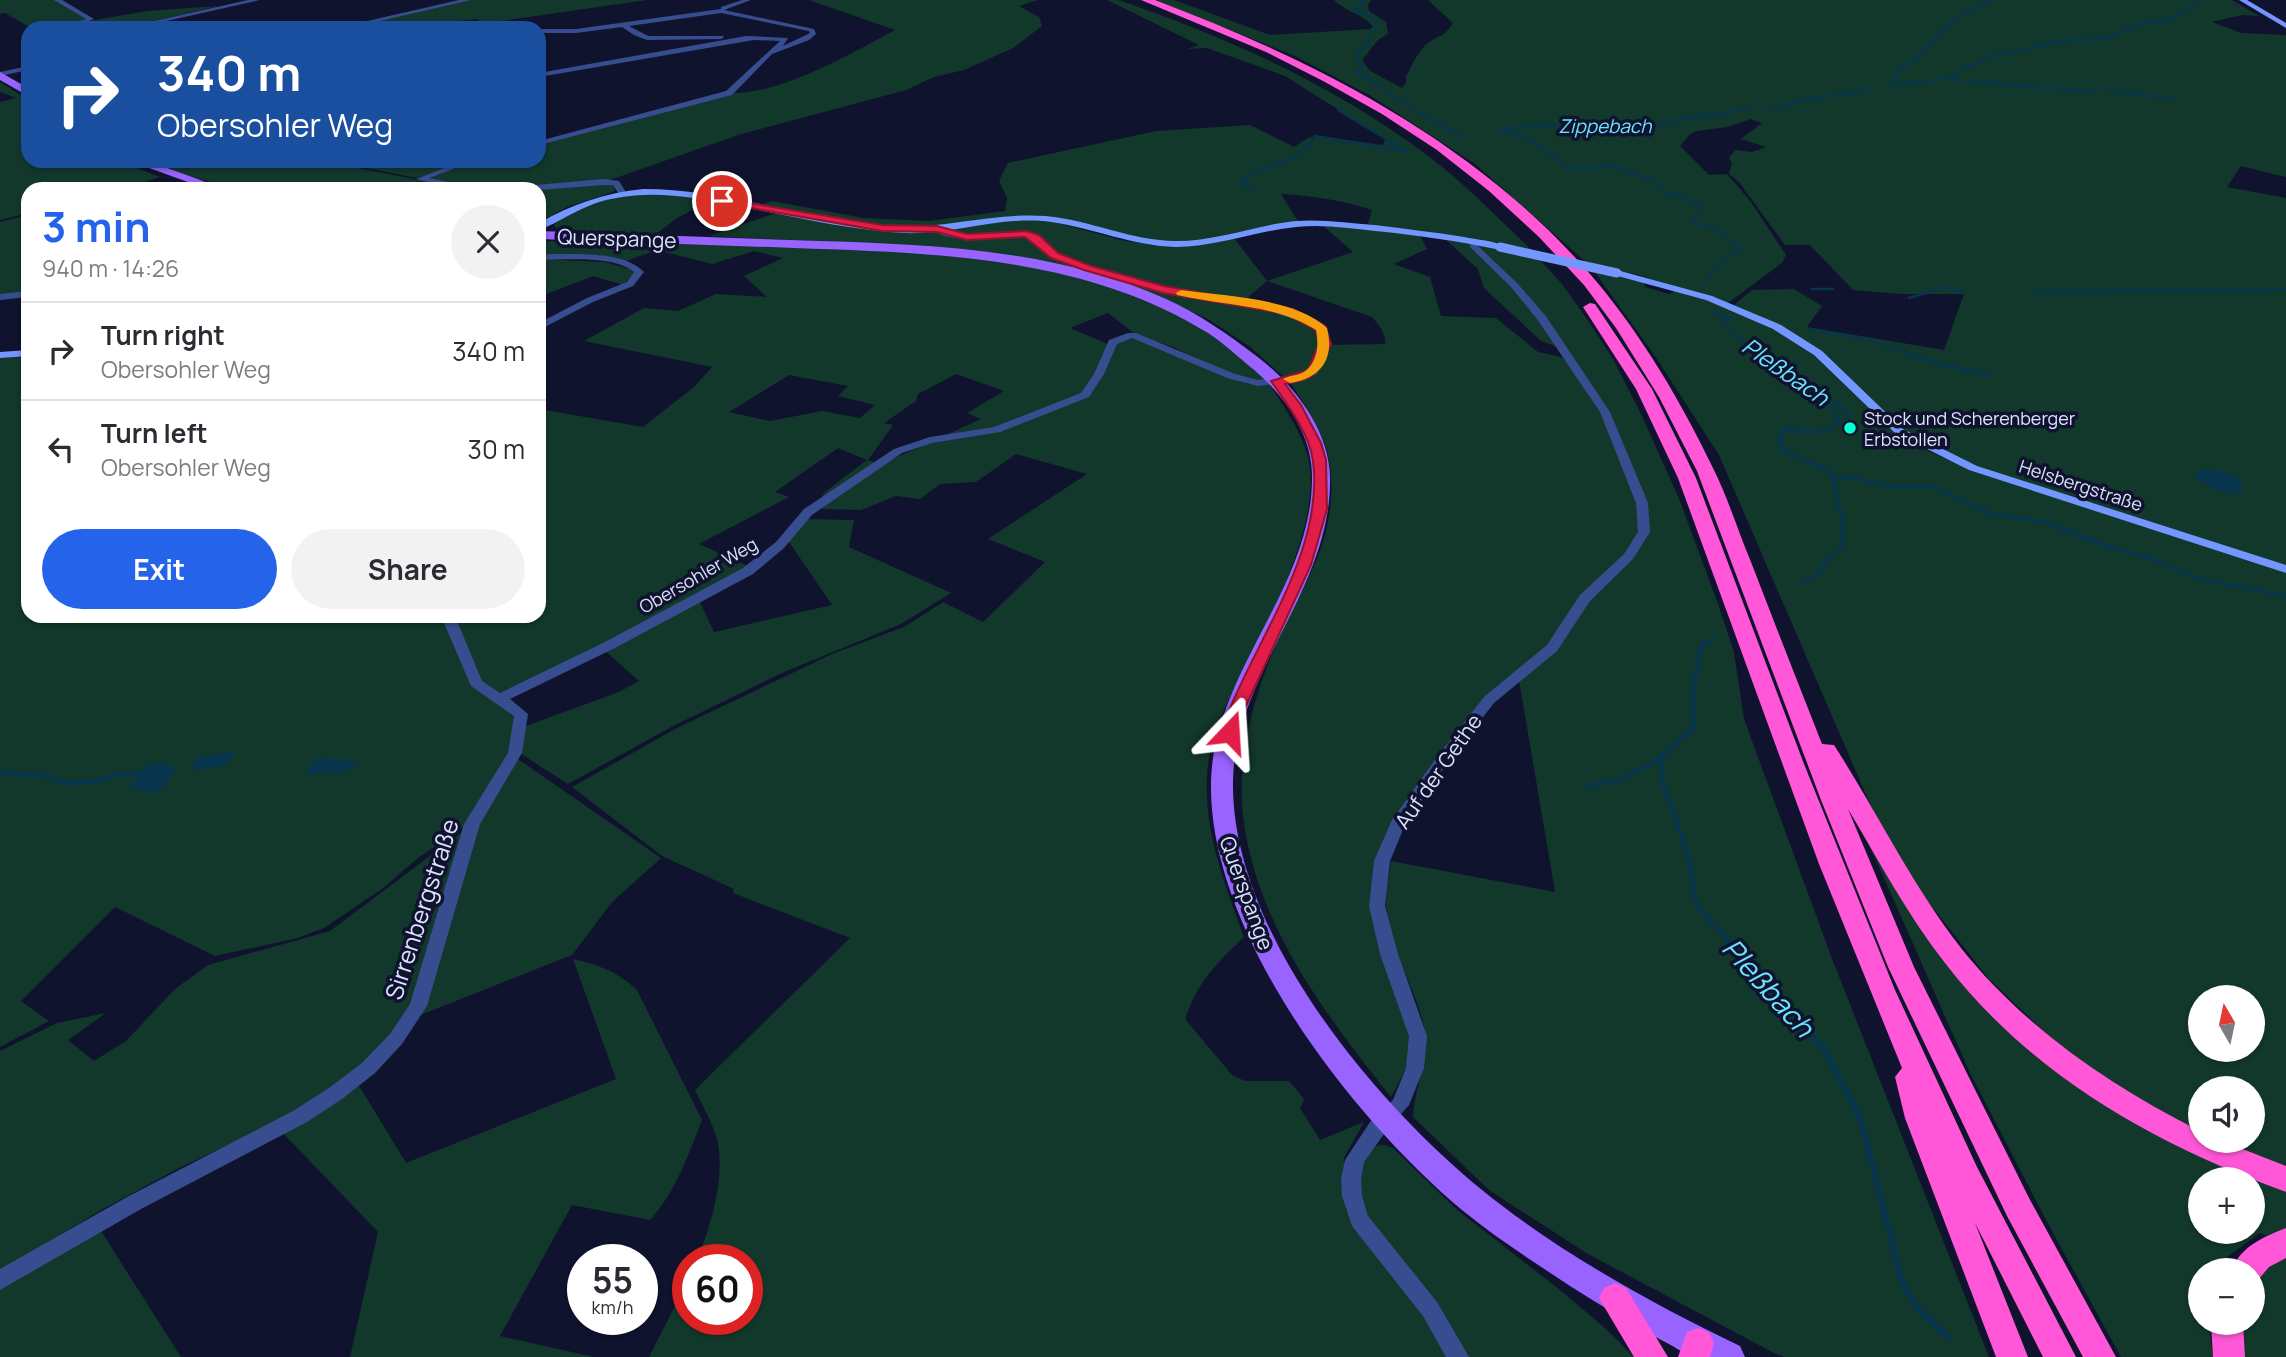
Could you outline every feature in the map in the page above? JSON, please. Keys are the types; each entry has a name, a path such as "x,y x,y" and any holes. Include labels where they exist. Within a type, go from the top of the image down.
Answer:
{"highway":[{"path":"1131,0 1210,30 1291,66 1360,104 1412,137 1510,217 1565,275 1599,319 1626,359 1691,487 1838,882 1895,1021 1991,1228 2060,1357"},
{"path":"1146,0 1276,52 1372,102 1476,172 1551,240 1616,317 1643,356 1682,422 1706,471 1901,967 2018,1207 2099,1357"},
{"path":"1788,682 1856,805 1922,913 1971,978 2013,1020 2063,1063 2152,1121 2184,1140 2286,1180"},
{"path":"1895,1021 1919,1118 2012,1357"},
{"path":"2257,1258 2286,1242"},
{"path":"1615,1298 1652,1357"},
{"path":"2228,1335 2229,1357"}],"main road":[{"path":"0,74 21,88"},
{"path":"157,168 198,182"},
{"name":"Querspange","path":"546,237 875,247 945,252 1068,271 1118,284 1203,322 1245,351 1277,381 1294,405 1320,460 1321,509 1304,565 1234,714 1223,769 1223,823 1231,860 1275,968 1312,1025 1388,1117 1466,1196 1696,1350 1729,1357"}],"street":[{"path":"57,0 91,19 85,21"},
{"path":"158,21 257,0"},
{"path":"372,21 468,0"},
{"path":"546,36 712,11 748,0"},
{"path":"2242,0 2286,26"},
{"path":"712,11 738,12 760,21 812,30 813,34 807,39 770,54"},
{"path":"546,141 729,93 786,39 647,37 636,34 623,24"},
{"path":"546,31 576,31"},
{"path":"546,74 755,38"},
{"path":"0,74 21,70"},
{"path":"434,182 420,179 451,168"},
{"path":"546,187 612,182 616,183 623,194"},
{"name":"Helsbergstraße","path":"546,223 580,204 623,194 677,193 882,228 937,229 1019,218 1048,218 1128,238 1177,244 1295,224 1320,223 1476,242 1617,273 1709,298 1777,327 1818,353 1899,431 1962,463 2286,569"},
{"name":"Obersohler Weg","path":"499,699 603,649 748,571 780,545 808,512 891,455 930,440 996,430 1085,395 1099,374 1114,342 1122,338 1132,335 1153,341 1248,382 1277,381 1308,375 1321,357 1325,344 1321,328 1303,317 1262,304 1163,289 1087,268 1055,256 1035,238 1026,234 967,237 937,229"},
{"name":"Auf der Gethe","path":"1458,1357 1430,1309 1359,1220 1354,1204 1351,1179 1355,1160 1400,1105 1415,1068 1419,1036 1389,954 1377,906 1382,861 1398,824 1442,760 1489,700 1552,648 1585,598 1629,556 1644,532 1642,503 1605,412 1541,317 1514,285 1476,249 1476,242"},
{"path":"546,257 612,260 635,267 639,272 630,284 546,324"},
{"path":"0,297 21,295"},
{"path":"0,355 21,354"},
{"name":"Sirrenbergstraße","path":"0,1280 110,1215 286,1125 332,1096 396,1040 418,1006 472,824 515,752 521,713 476,683 451,623"}],"green space":[{"path":"0,0 56,0 89,21 21,22 5,13 0,14"},
{"path":"470,0 647,0 502,21 372,21 416,11 364,21"},
{"path":"809,0 1038,0 1019,6 1039,17 1042,26 1013,48 964,70 934,77 906,90 738,135 610,180 546,184 546,182 442,182 424,177 452,168 546,168 546,142 734,93 775,86 817,70 895,30"},
{"path":"1107,0 1119,0 1240,47 1355,107 1441,166 1533,251 1479,240 1368,224 1372,210 1327,199 1281,194 1298,221 1227,236 1173,242 1141,239 1056,217 1013,217 908,229 844,222 760,206 771,201 864,218 929,221 1005,211 1007,198 999,181 1008,163 1156,131 1250,125 1294,147 1317,136 1383,145 1385,139 1285,76 1207,48 1187,49 1199,45"},
{"path":"1156,0 1174,0 1270,35 1370,29 1373,27 1365,19 1334,0 1371,0 1369,11 1386,22 1388,34 1378,40 1362,60 1370,71 1402,88 1421,50 1444,34 1453,23 1428,0 2232,0 2259,16 2242,15 2212,22 2241,33 2286,35 2286,177 2241,166 2227,187 2286,198 2286,568 1974,467 1903,431 1821,352 1734,305 1752,290 1794,289 1822,306 1807,327 1944,350 1964,294 1902,294 1853,290 1810,245 1785,245 1739,182 1729,174 1732,164 1729,158 1735,150 1752,152 1766,147 1741,139 1762,123 1751,119 1727,127 1697,131 1690,134 1680,146 1709,175 1727,174 1751,202 1786,255 1782,263 1728,303 1639,275 1587,263 1475,164 1371,96 1295,56"},
{"path":"218,6 153,21 89,21 147,11"},
{"path":"0,82 21,95 21,168 136,168 160,177 144,182 21,182 21,215 0,220 0,102 16,98 0,92"},
{"path":"169,168 358,168 429,182 210,182"},
{"path":"365,168 446,168 417,178"},
{"path":"613,184 615,191 567,207 546,218 546,189"},
{"path":"641,194 675,195 710,201 677,218 656,234 563,230 556,228 554,224 574,211 595,203"},
{"path":"776,213 970,237 1024,235 1053,256 1163,291 1287,312 1320,329 1318,356 1310,369 1286,379 1249,346 1208,319 1165,300 1072,268 878,244 709,236"},
{"path":"21,217 21,294 0,296 0,222"},
{"path":"1021,219 1054,222 1125,241 1154,245 1234,238 1267,281 1244,301 1197,295 1088,267 1057,255 1037,237 1028,233 969,235 937,230"},
{"path":"1321,224 1419,234 1427,249 1394,264 1430,277 1441,316 1496,318 1538,352 1566,358 1601,412 1637,503 1639,531 1626,555 1549,647 1485,699 1395,823 1373,904 1412,1034 1408,1065 1391,1097 1322,1005 1282,938 1266,904 1254,868 1242,806 1243,759 1252,712 1276,645 1316,560 1329,516 1331,492 1328,454 1314,421 1289,381 1305,379 1320,364 1328,345 1385,344 1385,340 1382,329 1372,317 1267,281 1353,252"},
{"path":"1444,238 1538,258 1562,284 1589,322 1613,359 1642,416 1680,501 1718,604 1734,652 1744,719 1831,956 1989,1357 1784,1357 1774,1353 1588,1254 1489,1190 1413,1117 1426,1042 1416,1000 1397,953 1388,921 1386,899 1391,861 1555,892 1519,680 1649,532 1611,422 1566,350 1541,341 1484,288 1478,269"},
{"path":"546,241 871,248 1008,262 1092,280 1200,323 1266,380 1257,381 1232,375 1173,347 1136,335 1108,313 1070,328 1110,345 1132,336 1248,384 1269,384 1290,417 1307,453 1311,479 1309,507 1302,536 1280,595 1214,735 1207,780 1210,826 1221,871 1244,937 1209,974 1185,1019 1232,1075 1245,1081 1289,1081 1304,1099 1300,1108 1320,1140 1364,1122 1344,1158 1346,1210 1431,1326 1448,1357 649,1357 672,1312 672,1335 763,1335 763,1244 703,1244 716,1199 720,1166 716,1136 695,1090 850,938 733,893 734,889 662,856 572,787 677,728 832,654 906,626 943,602 983,622 1045,562 988,539 1087,474 1016,454 976,482 940,484 920,499 896,496 861,510 822,509 832,497 821,495 867,460 838,448 775,492 789,497 699,544 750,567 679,607 499,697 472,685 519,715 512,751 466,825 418,858 383,888 324,928 298,938 215,956 115,907 21,1001 49,1021 0,1047 0,358 21,356 21,623 546,623 546,410 643,427 694,387 712,367 584,341 644,308 678,311 716,294 767,297 744,276 783,258 754,251 712,264 657,250 626,261 546,255","holes":["956,374 1004,391 967,413 981,419 882,464 868,460 893,425 884,423 916,401 918,394","789,375 848,386 838,396 875,405 860,418 822,411 770,421 729,412"]},
{"path":"546,259 605,262 633,270 633,275 623,285 593,276 546,294"},
{"path":"1594,271 1644,281 1645,287 1669,294 1678,290 1708,299 1756,320 1814,355 1896,432 1928,451 1970,469 2286,570 2286,1167 2250,1153 2265,1153 2265,1076 2188,1076 2188,1128 2160,1116 2065,1051 1989,979 1922,894 1877,820 1719,455 1655,356"},
{"path":"805,519 854,520 849,547 951,593 901,624 784,672 673,726 568,784 518,752 523,727 619,692 639,681 604,650 699,600 714,632 832,605 787,539"},
{"path":"515,757 661,858 612,902 572,955 418,1016 476,824"},
{"path":"466,829 410,1012 391,1039 347,1077 273,1124 177,1169 103,1209 0,1271 0,1051 57,1023 106,1013 68,1040 94,1061 126,1041 175,989 208,965 330,931"},
{"path":"1865,835 1901,892 2090,1088 2188,1137 2188,1153 2220,1153 2248,1167 2188,1167 2188,1244 2245,1244 2227,1258 2188,1258 2188,1335 2210,1335 2213,1357 2121,1357 1970,1073"},
{"path":"573,959 608,970 637,990 702,1120 674,1185 650,1220 572,1205 500,1336 594,1357 350,1357 378,1232 282,1132 358,1084 406,1163 616,1079"},
{"path":"1375,1146 1393,1148 1456,1209 1560,1290 1634,1357 1464,1357 1365,1216 1358,1186 1361,1161"},
{"path":"2265,1176 2286,1186 2286,1230 2267,1236"},
{"path":"101,1231 181,1357 0,1357 0,1290"},
{"path":"2286,1258 2286,1357 2245,1357 2244,1335 2265,1335 2265,1268 2270,1263"}],"water":[{"path":"2201,469 2219,470 2240,479 2242,495 2218,491 2195,477"},
{"path":"235,753 225,766 191,771 196,759"},
{"path":"318,757 361,762 345,772 306,774"},
{"path":"148,764 165,764 176,768 158,791 129,788"}],"waterway":[{"name":"Pleßbach","path":"1358,0 1365,5 1353,11 1370,16 1378,27"},
{"path":"1992,0 1967,12 1942,30 1933,43 1924,48 1916,61 1898,68 1893,85 1952,78 1961,68 1982,62 1985,57 2065,41 2111,37 2142,24 2167,20 2204,0"},
{"name":"Pleßbach","path":"1374,30 1369,35 1369,42 1358,53 1357,60 1363,67 1356,72 1439,125 1467,138"},
{"path":"1949,79 1962,81"},
{"path":"1970,81 2090,92 2097,89"},
{"name":"Zippebach","path":"1765,108 1778,108 1802,100 1868,90 1867,86"},
{"path":"2106,90 2172,99"},
{"path":"1258,188 1246,185 1245,176 1293,158 1302,152 1315,136 1406,151 1338,110 1341,108"},
{"name":"Zippebach","path":"1506,133 1501,129 1554,125 1640,130 1686,118 1755,108"},
{"name":"Pleßbach","path":"1509,134 1533,141 1564,166 1577,169 1615,166 1626,172 1653,179 1666,192 1703,205 1691,222 1716,228 1741,249 1718,265 1705,283"},
{"path":"1239,187 1244,180"},
{"path":"1909,298 1945,287 1963,291"},
{"path":"1812,289 1833,289"},
{"path":"2030,292 2286,289"},
{"name":"Pleßbach","path":"1713,312 1725,316"},
{"name":"Pleßbach","path":"1725,316 1733,319"},
{"name":"Pleßbach","path":"1725,316 1730,331 1761,356"},
{"path":"1810,329 1866,339 1917,357"},
{"path":"1912,355 1938,364 1992,375"},
{"name":"Pleßbach","path":"1761,356 1815,390 1839,421 1819,432 1782,429 1784,436 1778,437 1783,450 1831,472 1842,518 1842,546 1825,561 1823,571 1803,583"},
{"path":"1834,401 1847,413 1847,425"},
{"path":"1833,479 1854,478 1894,487 1931,486 1989,513 2045,522 2104,545 2155,560 2195,578 2286,596"},
{"name":"Pleßbach","path":"1660,758 1694,727 1693,687 1702,644 1714,639"},
{"path":"1588,786 1621,780 1660,758"},
{"name":"Pleßbach","path":"1660,758 1664,787 1686,849 1697,906 1727,939"},
{"path":"0,773 42,775 64,783 92,782 116,775 141,773"},
{"name":"Pleßbach","path":"1725,938 1823,1048 1860,1117 1902,1282 1917,1308 1949,1338"}],"slow traffic":[{"path":"1181,293 1262,304 1289,311 1321,328 1325,344 1316,368 1306,376 1290,379"}],"place":[{"name":"Stock und Scherenberger Erbstollen","path":"1850,428"}],"route":[{"path":"722,201 882,228 937,229 967,237 1026,234 1035,238 1055,256 1087,268 1196,296 1262,304 1289,311 1321,328 1325,344 1313,372 1304,377 1277,381 1308,429 1320,460 1321,509 1304,565 1234,714 1230,732"}]}
